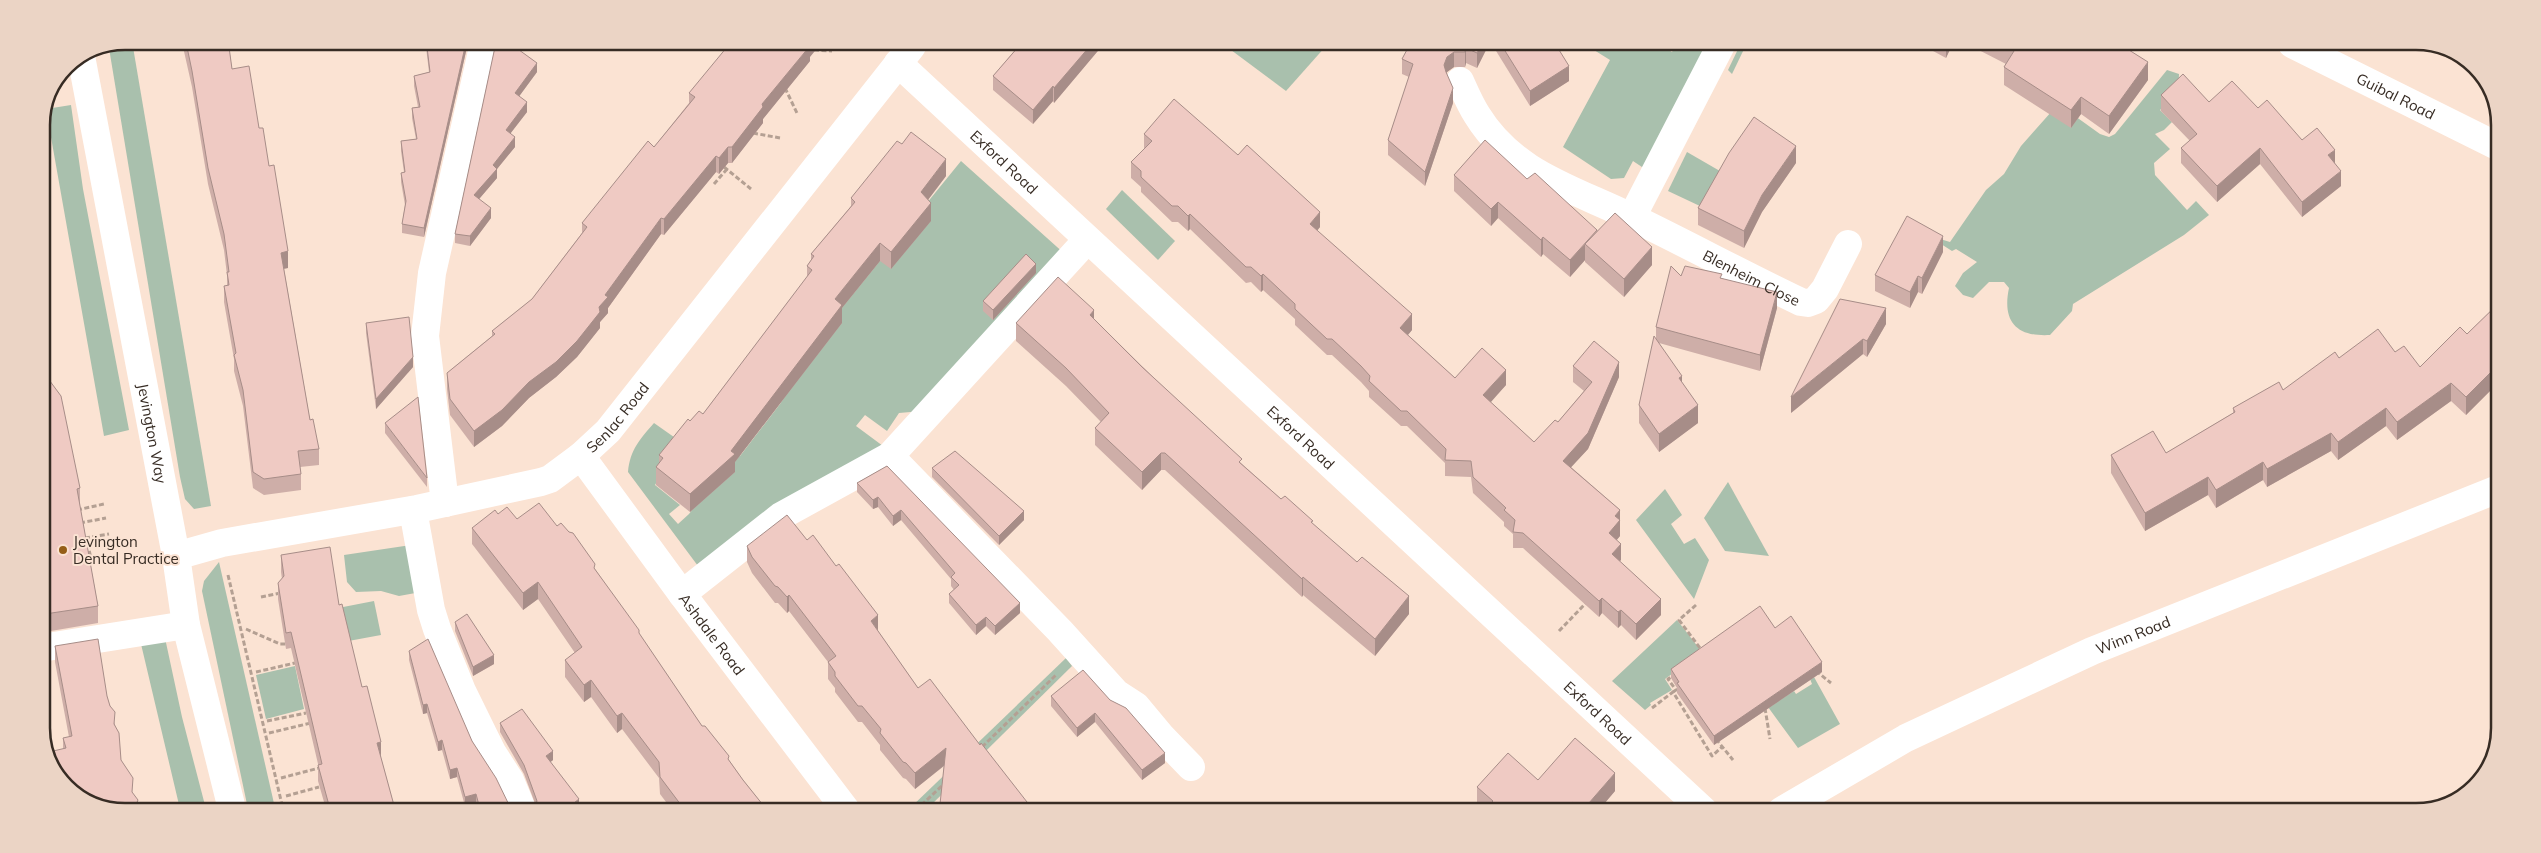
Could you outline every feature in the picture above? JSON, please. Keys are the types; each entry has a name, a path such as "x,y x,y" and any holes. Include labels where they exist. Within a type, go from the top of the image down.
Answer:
{"street":[{"path":"445,503 426,336 432,273 482,50"},
{"path":"1632,217 1718,50"},
{"name":"Guibal Road","path":"2304,50 2491,143"},
{"name":"Senlac Road","path":"176,556 222,543 413,510 550,479 582,456 608,431 905,55"},
{"name":"Exford Road","path":"905,55 1087,240 1695,803"},
{"name":"Jevington Way","path":"82,63 176,556 186,625 230,803"},
{"name":"Blenheim Close","path":"1460,81 1476,114 1507,151 1540,176 1632,217 1714,260 1801,302 1808,303 1816,300 1825,289 1848,244"},
{"path":"682,594 781,516 890,456 1087,240"},
{"name":"Ashdale Road","path":"582,456 682,594 841,803"},
{"path":"890,456 1080,652 1116,693 1136,706 1160,736 1191,767"},
{"name":"Winn Road","path":"1795,803 1906,738 2092,651 2491,492"},
{"path":"413,510 431,610 437,629 462,691 492,752 510,780 520,803"},
{"path":"50,647 186,625"}],"path":[{"path":"814,50 832,51"},
{"path":"785,88 797,113"},
{"path":"752,132 780,138"},
{"path":"714,184 725,168 751,189"},
{"path":"69,512 104,504"},
{"path":"80,523 106,518"},
{"path":"78,560 91,558 84,539 109,534"},
{"path":"226,568 282,803"},
{"path":"261,597 281,593"},
{"path":"1559,631 1587,604 1592,596"},
{"path":"1696,605 1679,620 1704,653 1696,658"},
{"path":"246,630 280,644 286,644"},
{"path":"980,748 1080,652"},
{"path":"256,672 294,663"},
{"path":"1813,666 1818,674 1831,683"},
{"path":"1652,708 1676,690 1672,681 1668,679 1675,674"},
{"path":"1673,692 1692,720 1712,756 1722,747"},
{"path":"1765,708 1770,740"},
{"path":"267,721 306,712"},
{"path":"269,733 311,723"},
{"path":"1712,735 1733,760"},
{"path":"281,778 319,768"},
{"path":"923,803 952,776"},
{"path":"286,796 319,787"}],"green space":[{"path":"134,50 211,506 194,509 185,499 111,51"},
{"path":"1231,50 1322,50 1286,91"},
{"path":"1594,50 1669,50 1672,52 1673,50 1705,50 1648,165 1642,167 1633,161 1624,178 1611,179 1563,147 1610,60"},
{"path":"1738,50 1744,50 1732,74 1728,70"},
{"path":"2167,70 2179,74 2178,94 2160,110 2172,122 2164,130 2155,134 2170,149 2154,163 2155,175 2187,210 2196,201 2209,215 2184,235 2073,304 2072,311 2050,335 2028,333 2014,325 2008,310 2009,288 2004,282 1989,282 1973,298 1963,295 1955,286 1963,273 1977,262 1956,249 1952,251 1941,244 1940,239 1950,242 1986,190 2004,174 2021,146 2052,111 2061,106 2100,134 2109,137 2115,134"},
{"path":"71,105 83,189 129,430 104,436 50,132 52,108"},
{"path":"1687,152 1732,178 1702,207 1668,191"},
{"path":"961,161 1066,255 922,411 899,413 887,431 865,415 856,426 883,446 698,566 628,472 636,445 654,423 681,442 655,485 680,505 669,514 678,524 689,514 734,456 740,456 780,404 840,310"},
{"path":"1122,190 1175,241 1158,260 1106,209"},
{"path":"1728,482 1769,556 1725,551 1704,518"},
{"path":"1665,489 1682,515 1671,524 1684,544 1695,538 1709,560 1694,599 1636,520"},
{"path":"411,545 421,592 399,596 381,591 356,592 347,582 344,555"},
{"path":"219,562 274,803 247,803 202,591 204,581"},
{"path":"374,601 381,635 343,642 338,608"},
{"path":"1677,620 1702,652 1665,679 1672,690 1650,703 1651,705 1645,710 1612,681"},
{"path":"165,638 182,717 204,803 179,803 141,644"},
{"path":"1066,658 1072,666 933,803 915,803"},
{"path":"295,666 304,709 266,719 256,675"},
{"path":"1814,677 1840,724 1798,748 1768,707 1794,691 1796,694 1812,684 1810,679"}],"building":[{"path":"188,50 229,50 232,69 249,66 259,128 263,128 269,166 274,165 288,251 281,253 310,420 313,419 319,449 298,451 301,474 264,479 253,472 243,390 234,355 236,353 224,286 229,285 227,272 229,272 224,234 208,168"},
{"path":"427,50 464,50 424,228 402,224 406,201 401,173 405,172 401,141 417,139 412,108 420,107 414,76 430,72"},
{"path":"494,50 519,50 537,63 515,93 527,102 506,130 515,137 493,165 497,169 474,195 491,208 470,236 455,234"},
{"path":"725,50 807,50 762,104 763,107 732,147 728,147 719,158 716,156 664,219 661,218 605,295 608,297 599,307 600,312 577,341 556,362 529,382 502,410 474,431 450,399 447,373 495,334 492,331 532,299 587,227 582,223 648,141 654,147 695,97 689,93"},
{"path":"1016,50 1087,50 1033,110 993,76"},
{"path":"1407,50 1466,50 1465,52 1454,52 1447,57 1444,65 1453,88 1425,172 1388,140 1413,64 1402,59"},
{"path":"1504,50 1559,50 1569,66 1530,91"},
{"path":"2012,50 2129,50 2148,62 2109,116 2081,97 2071,110 2004,67 2014,51"},
{"path":"2183,74 2209,102 2232,81 2258,108 2267,100 2302,140 2317,128 2335,150 2328,155 2341,171 2302,202 2260,148 2217,186 2181,148 2197,134 2161,95"},
{"path":"1174,99 1238,155 1247,145 1320,212 1310,224 1412,314 1400,328 1455,378 1482,348 1506,370 1483,395 1534,442 1555,420 1558,422 1592,382 1573,366 1594,341 1619,362 1588,433 1563,461 1620,510 1615,516 1620,520 1609,533 1621,544 1612,554 1661,599 1636,624 1621,610 1618,612 1602,598 1599,601 1523,533 1513,532 1515,520 1504,510 1506,508 1473,477 1471,461 1445,460 1446,449 1407,411 1401,411 1369,381 1370,376 1361,366 1332,339 1327,339 1295,309 1295,304 1263,274 1261,276 1251,267 1246,267 1190,214 1188,216 1178,206 1172,206 1141,177 1141,171 1131,162 1152,141 1144,134"},
{"path":"1754,117 1796,146 1762,195 1744,231 1698,208 1729,153"},
{"path":"911,132 946,159 921,192 931,203 891,252 880,243 835,299 842,305 731,451 735,454 690,494 656,467 663,458 659,455 688,419 690,421 699,411 703,414 812,270 807,266 814,256 811,254 855,202 851,198 897,141 902,144"},
{"path":"1485,140 1527,179 1535,173 1597,230 1570,260 1543,237 1541,240 1498,202 1491,209 1454,175"},
{"path":"1615,213 1652,247 1624,279 1585,244"},
{"path":"1907,216 1943,236 1922,278 1918,276 1910,292 1875,275"},
{"path":"1026,254 1036,264 993,310 983,301"},
{"path":"1671,266 1681,276 1685,266 1722,274 1720,278 1777,292 1760,355 1656,327"},
{"path":"1058,277 1094,310 1090,315 1142,367 1242,459 1239,462 1281,499 1285,496 1313,521 1311,522 1357,562 1362,557 1409,596 1375,639 1303,577 1302,579 1165,453 1161,453 1142,472 1095,428 1109,413 1066,368 1016,323"},
{"path":"1840,299 1886,308 1867,341 1863,339 1791,397"},
{"path":"2491,311 2491,372 2466,397 2451,383 2397,422 2386,408 2338,442 2331,433 2267,469 2263,462 2216,490 2208,477 2145,513 2111,455 2153,431 2166,453 2235,412 2233,408 2279,382 2283,390 2335,352 2339,358 2378,329 2395,352 2404,346 2420,367 2460,327 2467,334"},
{"path":"409,317 413,357 376,399 366,323"},
{"path":"1654,336 1682,376 1679,378 1698,405 1659,434 1639,405"},
{"path":"50,381 61,396 80,488 77,489 98,606 50,613"},
{"path":"418,397 427,478 385,423"},
{"path":"955,451 1024,511 999,536 932,468"},
{"path":"887,466 1020,603 995,626 986,617 976,625 949,594 959,585 951,577 955,573 901,510 893,516 878,497 873,500 857,483"},
{"path":"539,503 557,526 561,523 569,532 573,533 595,564 594,568 639,630 639,633 702,726 705,726 729,756 728,759 761,803 680,803 660,777 659,762 622,713 617,716 591,680 584,685 565,660 582,647 538,582 523,593 472,528 495,510 498,514 507,507 517,519"},
{"path":"787,515 807,540 813,535 836,566 839,564 878,615 871,621 918,688 930,679 980,745 981,743 1027,802 940,803 946,748 915,773 903,762 880,733 881,729 862,706 858,706 835,676 835,672 828,662 836,656 789,595 787,597 775,586 752,557 747,546"},
{"path":"330,547 339,605 342,604 362,687 367,686 381,742 377,743 393,803 328,803 318,765 322,764 291,632 286,633 278,583 284,576 281,555"},
{"path":"1760,606 1775,628 1791,616 1822,662 1714,736 1677,683 1679,682 1671,669"},
{"path":"467,614 494,655 473,667 455,622"},
{"path":"98,639 107,696 110,706 115,712 114,724 119,733 121,760 133,778 132,792 138,800 137,803 115,802 96,797 76,784 60,765 54,751 66,748 63,738 72,736 55,646"},
{"path":"428,639 472,741 496,778 508,803 478,803 476,794 465,797 457,768 450,770 442,740 438,742 427,704 423,705 409,651"},
{"path":"1083,670 1110,700 1126,708 1165,753 1142,770 1095,713 1077,728 1051,696"},
{"path":"522,709 553,751 546,756 579,799 574,803 536,803 524,765 500,723"},
{"path":"1575,738 1615,773 1589,803 1491,803 1493,801 1477,787 1508,753 1538,780"}],"place":[{"name":"Jevington Dental Practice","path":"63,550"}]}
